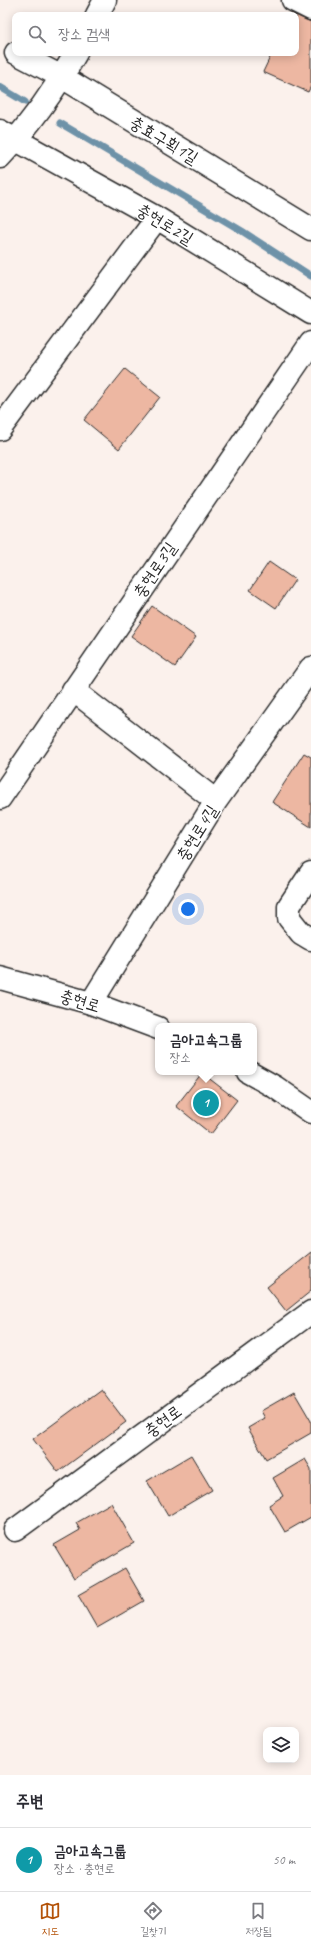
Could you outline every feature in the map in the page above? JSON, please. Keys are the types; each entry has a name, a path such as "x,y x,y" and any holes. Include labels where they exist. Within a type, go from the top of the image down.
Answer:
{"street":[{"path":"99,12 105,0"},
{"path":"293,0 311,8"},
{"name":"충효구획1길","path":"0,44 12,51"},
{"name":"충효구획1길","path":"22,56 62,78 311,229"},
{"path":"0,157 8,135 62,78 74,56"},
{"name":"충현로2길","path":"8,135 157,218 311,313"},
{"path":"0,429 157,218"},
{"name":"충현로3길","path":"0,798 311,343"},
{"name":"충현로4길","path":"91,1003 216,801 311,668"},
{"path":"74,690 216,801"},
{"path":"311,873 289,906 289,918 301,933 311,939"},
{"name":"충현로","path":"0,978 91,1003 155,1027"},
{"path":"253,1075 275,1087 311,1112"},
{"name":"충현로","path":"15,1530 311,1312"}],"building":[{"path":"299,16 311,22 311,86 308,92 263,72 271,56 299,56"},
{"path":"125,369 160,397 119,449 84,420"},
{"path":"269,562 295,580 276,608 250,590"},
{"path":"152,606 196,637 175,667 131,636"},
{"path":"304,753 311,757 311,827 272,802"},
{"path":"200,1075 205,1075 237,1100 211,1134 176,1106"},
{"path":"311,1252 311,1291 286,1311 267,1287"},
{"path":"101,1389 126,1422 58,1472 33,1439"},
{"path":"294,1392 311,1421 311,1433 266,1459 248,1428 265,1418 261,1411"},
{"path":"191,1455 212,1490 168,1516 147,1481"},
{"path":"305,1459 311,1469 311,1517 285,1532 269,1505 283,1496 273,1478"},
{"path":"111,1503 134,1543 74,1578 54,1545 80,1530 76,1523"},
{"path":"125,1568 144,1601 97,1628 78,1595"}],"waterway":[{"path":"0,87 25,102"},
{"path":"60,123 242,231 311,276"}],"place":[{"name":"금아고속그룹","path":"206,1103"}]}
